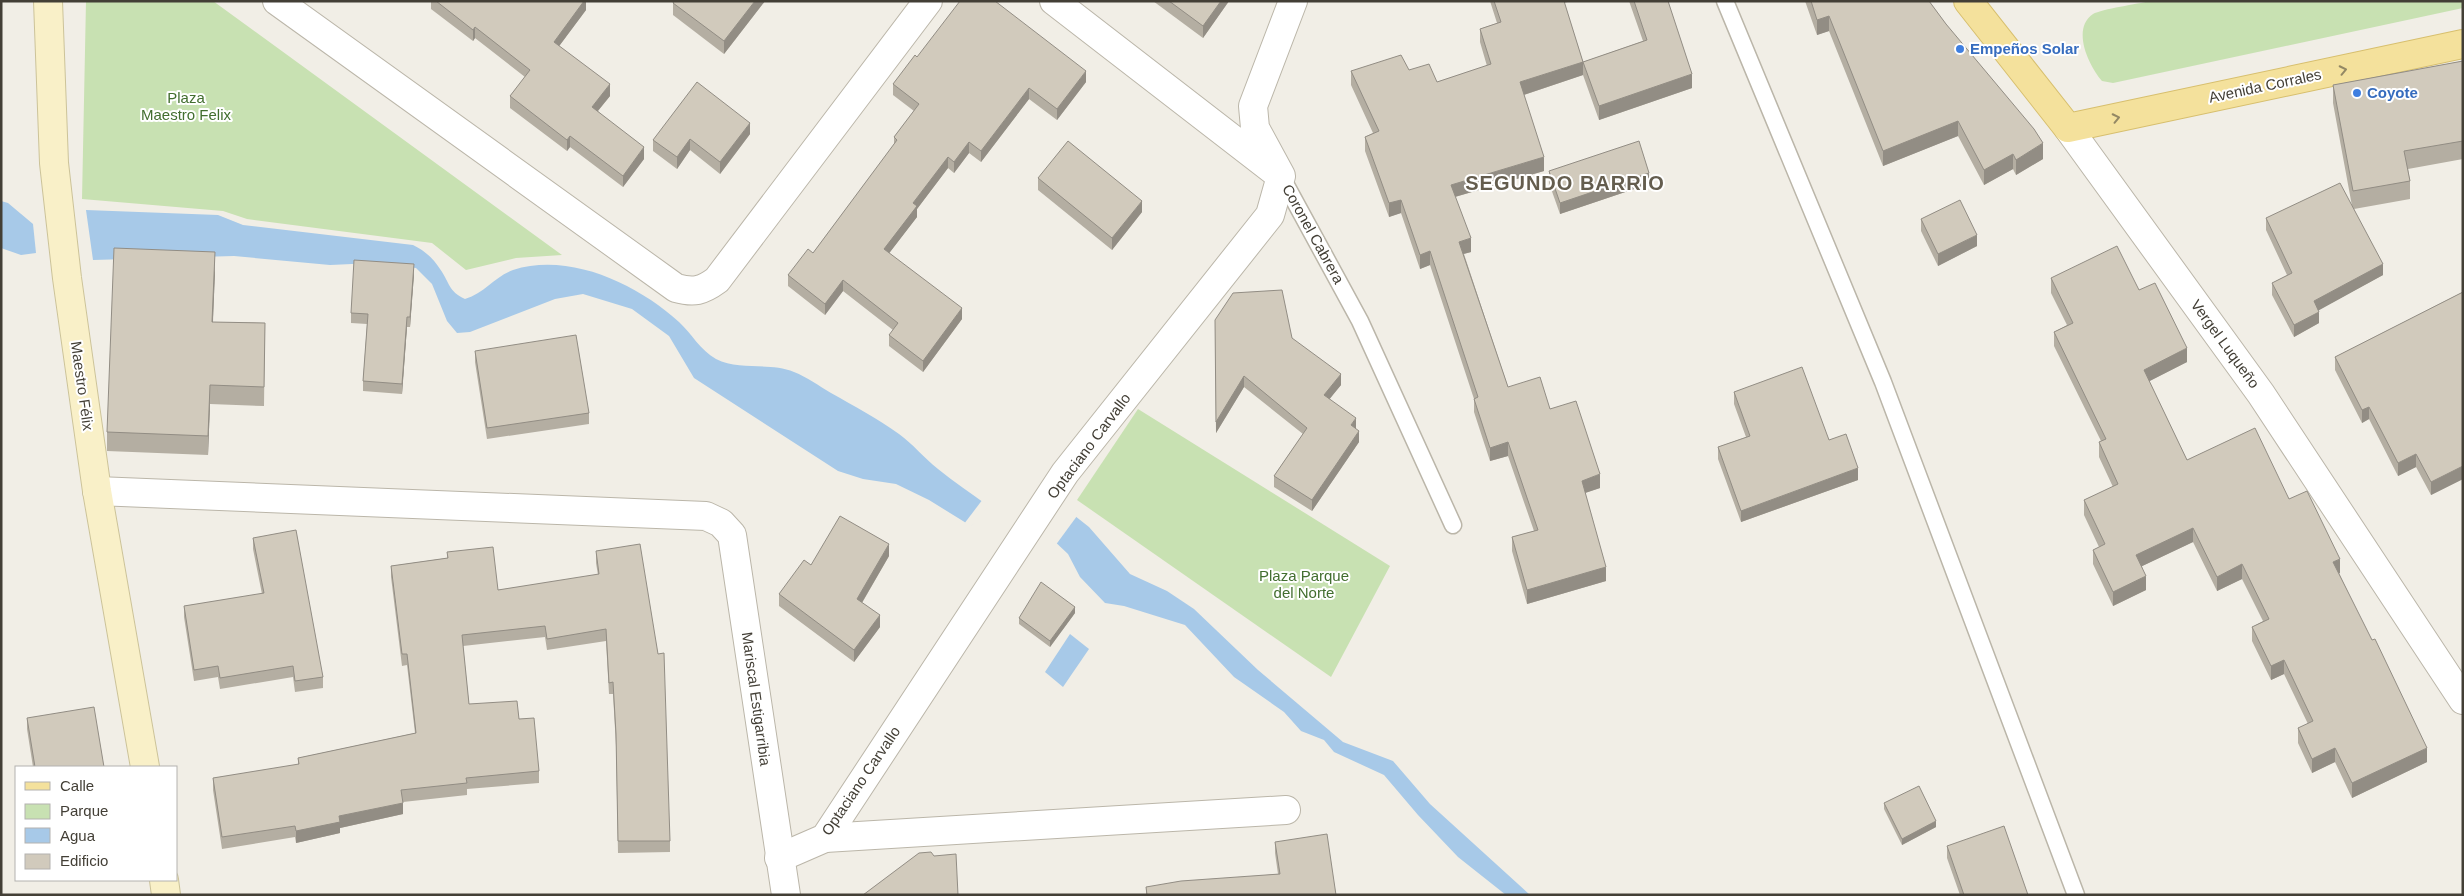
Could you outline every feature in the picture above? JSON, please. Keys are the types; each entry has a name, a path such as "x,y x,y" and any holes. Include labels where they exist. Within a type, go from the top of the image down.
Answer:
{"main road":[{"name":"Vergel Luqueño","path":"1976,2 2068,128"},
{"name":"Avenida Corrales","path":"2068,128 2463,44"}],"street":[{"name":"Maestro Félix","path":"48,1 54,163 67,278 97,490 145,766"},
{"path":"277,1 676,288 690,292 704,289 717,280 928,1"},
{"name":"Coronel Cabrera","path":"1054,1 1281,176"},
{"path":"1281,176 1255,128 1253,106 1292,1"},
{"name":"Vergel Luqueño","path":"2068,128 2260,394 2463,700"},
{"name":"Optaciano Carvallo","path":"779,858 825,838 1065,474 1270,215 1281,176"},
{"name":"Mariscal Estigarribia","path":"97,490 706,516 721,523 732,535 786,895"},
{"path":"825,838 1286,810"},
{"path":"164,881 166,895"}],"lane":[{"path":"1725,1 1882,382 2076,895"},
{"name":"Coronel Cabrera","path":"1281,176 1360,322 1453,525"}],"green space":[{"name":"Plaza Maestro Felix","path":"86,1 213,1 562,255 516,258 466,270 432,243 247,219 223,211 82,199"},
{"path":"2150,1 2463,1 2463,8 2113,83 2102,81 2092,66 2084,47 2083,29 2087,21 2093,14 2098,12"},
{"name":"Plaza Parque del Norte","path":"1138,409 1390,566 1331,677 1077,500"}],"water":[{"path":"1,201 8,203 33,224 36,253 21,255 1,248"},
{"path":"86,210 218,215 243,225 413,245 432,258 452,290 465,299 478,293 506,273 535,266 557,265 602,275 643,295 662,308 679,322 705,351 716,359 735,365 775,367 794,372 874,417 904,438 938,469 987,505 971,526 929,500 896,484 863,479 838,471 694,378 669,336 632,309 583,294 555,299 470,332 457,333 447,321 432,284 416,268 374,263 330,265 234,256 93,260"},
{"path":"1070,512 1089,527 1130,574 1167,591 1194,609 1258,670 1343,742 1393,761 1430,804 1530,895 1506,895 1458,857 1418,815 1384,775 1334,752 1324,740 1301,731 1284,712 1234,677 1185,625 1124,606 1105,603 1080,577 1068,554 1050,537"},
{"path":"1070,634 1089,649 1063,687 1045,672"}],"pier":[{"path":"983,499 989,506 970,528 964,524"},
{"path":"1071,509 1077,516 1055,546 1048,536 1068,510"}],"building":[{"path":"436,1 584,1 554,42 610,84 592,107 644,147 623,176 570,136 567,140 510,96 530,70 475,27 473,30"},
{"path":"674,1 755,1 724,41 673,3"},
{"path":"960,1 995,1 1086,71 1057,109 1029,88 981,151 969,142 954,162 948,157 913,203 917,206 884,249 962,308 923,361 889,335 898,323 843,280 825,304 788,275 808,249 813,253 897,140 894,137 919,104 893,84 915,55 917,57"},
{"path":"1169,1 1221,1 1203,26"},
{"path":"1494,1 1564,1 1583,62 1520,82 1544,157 1451,185 1471,238 1459,242 1508,387 1540,377 1550,409 1576,401 1600,474 1582,481 1606,567 1527,590 1512,537 1538,530 1508,442 1490,448 1474,399 1478,397 1430,251 1420,255 1401,200 1389,203 1365,137 1379,131 1351,71 1401,55 1409,70 1429,64 1437,82 1491,64 1480,29 1501,22"},
{"path":"1634,1 1668,1 1692,74 1599,106 1583,62 1647,40"},
{"path":"1811,1 1929,1 2034,129 2043,143 2016,160 2013,154 1984,170 1958,121 1883,151 1829,16 1817,20"},
{"path":"2463,61 2463,141 2404,151 2410,181 2353,191 2333,85"},
{"path":"697,82 750,123 720,162 690,139 677,157 653,140"},
{"path":"1068,141 1142,201 1112,238 1038,178"},
{"path":"1639,141 1649,173 1560,203 1549,171"},
{"path":"2340,183 2383,264 2314,301 2319,312 2294,325 2272,283 2292,273 2266,218"},
{"path":"1960,200 1977,235 1938,254 1921,219"},
{"path":"2117,246 2139,290 2155,283 2187,348 2144,370 2187,460 2255,428 2289,499 2307,491 2340,559 2333,562 2372,640 2375,639 2427,748 2352,783 2335,748 2312,759 2298,728 2313,721 2284,660 2271,666 2252,627 2269,619 2242,564 2217,577 2193,528 2136,555 2146,576 2113,592 2093,550 2105,544 2084,500 2118,484 2099,442 2106,439 2054,332 2073,323 2051,278"},
{"path":"114,248 215,252 212,322 265,323 264,387 210,385 208,436 107,432"},
{"path":"354,260 414,264 410,317 407,317 402,384 363,381 368,314 351,313"},
{"path":"1282,290 1292,338 1341,374 1324,395 1356,418 1351,425 1359,431 1312,500 1274,476 1307,428 1244,376 1216,422 1215,320 1233,293"},
{"path":"2463,292 2463,466 2431,482 2416,454 2398,463 2369,407 2362,410 2335,357"},
{"path":"576,335 589,413 487,428 475,351"},
{"path":"1802,367 1829,440 1846,434 1858,468 1741,511 1718,447 1750,436 1734,392"},
{"path":"840,516 889,544 857,599 880,615 854,650 779,594 804,560 811,565"},
{"path":"296,530 323,677 295,681 293,666 220,678 218,666 194,670 184,606 264,593 253,538"},
{"path":"640,544 658,654 664,653 670,841 618,841 616,734 613,682 609,683 606,629 547,639 545,626 462,635 469,704 517,701 519,719 534,718 539,771 466,778 467,783 401,790 403,803 339,816 340,822 296,831 295,826 222,837 213,778 299,764 298,758 416,733 407,654 402,654 391,566 448,558 447,552 493,547 498,590 599,574 596,551"},
{"path":"1041,582 1075,607 1050,641 1019,618"},
{"path":"94,707 104,766 35,766 27,718"},
{"path":"1919,786 1936,821 1902,839 1884,803"},
{"path":"2004,826 2028,895 1964,895 1947,846"},
{"path":"1327,834 1336,895 1147,895 1146,887 1181,881 1280,874 1275,842"},
{"path":"931,852 934,856 956,854 958,895 863,895 919,853"}],"place":[{"name":"Empeños Solar","path":"1960,49"},
{"name":"Coyote","path":"2357,93"}],"district":[{"name":"SEGUNDO BARRIO","path":"1565,183"}]}
